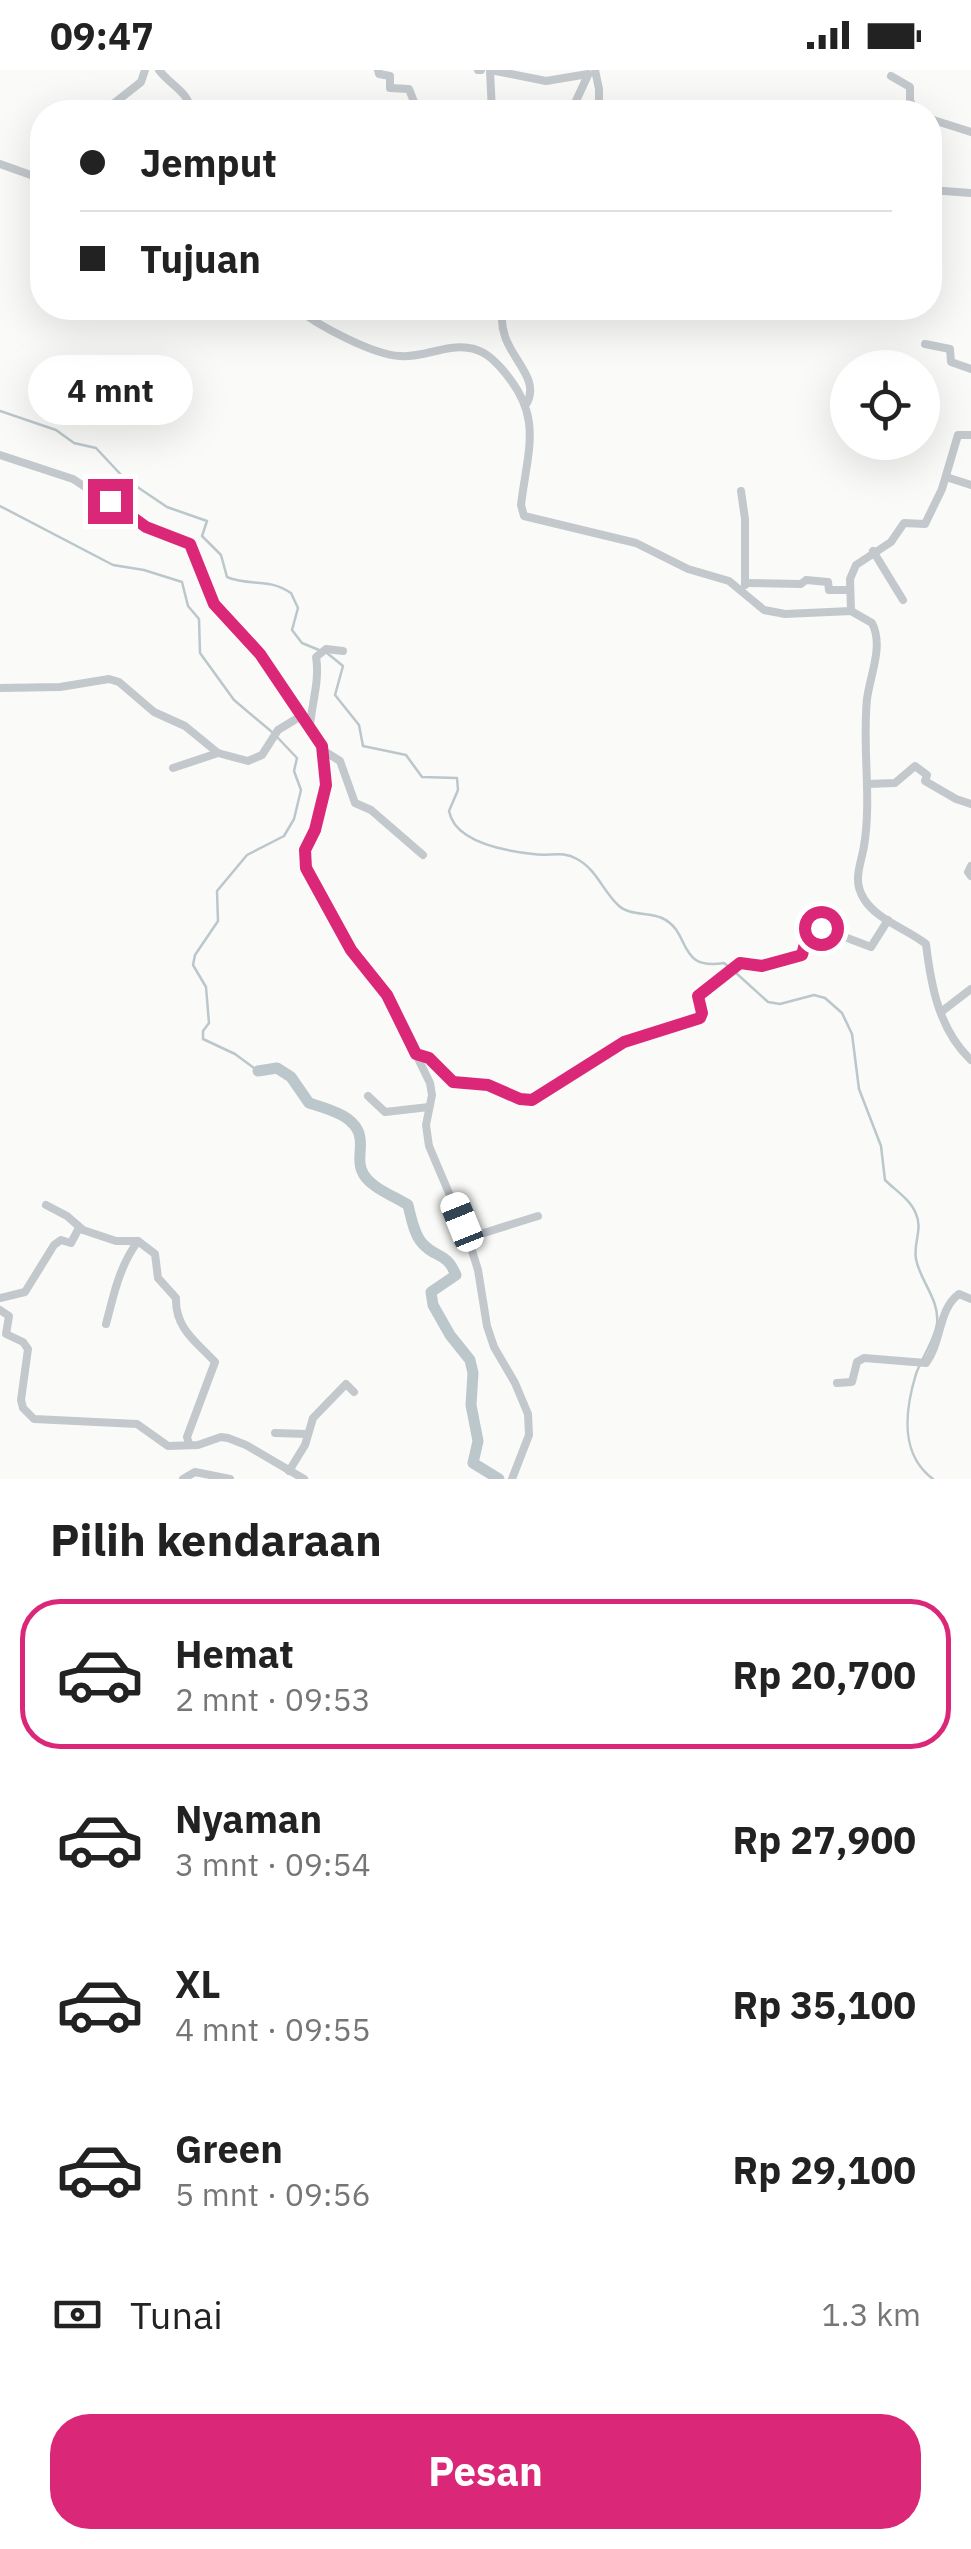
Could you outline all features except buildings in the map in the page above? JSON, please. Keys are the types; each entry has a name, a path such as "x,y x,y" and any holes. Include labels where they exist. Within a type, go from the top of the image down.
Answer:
{"street":[{"path":"119,100 142,82 145,70"},
{"path":"159,70 188,100"},
{"path":"378,70 378,74 390,76 391,88 410,90 414,100"},
{"path":"491,100 490,70 546,81 593,72"},
{"path":"578,100 593,72"},
{"path":"593,72 596,100"},
{"path":"891,76 909,86 910,100"},
{"path":"942,123 971,132"},
{"path":"0,164 30,174"},
{"path":"942,191 971,193"},
{"path":"314,320 330,331 387,354 401,356 454,347 475,349 489,356 527,403"},
{"path":"502,320 503,338 531,384 523,515 538,522 636,543 688,569 729,581 760,608 776,613 851,611 872,624 877,640 867,702 868,784 858,881 866,902 926,944 931,983 949,1034 971,1060"},
{"path":"925,344 952,350 951,362 971,369"},
{"path":"851,611 850,590 856,565 891,542 906,522 925,524 946,477 958,435 971,435"},
{"path":"0,455 73,479 146,527 190,544 214,604 260,654 324,751 322,804 305,850 306,868 351,950 387,995 432,1089 426,1125 429,1146 468,1238 491,1338 516,1383 530,1424 526,1448 512,1479"},
{"path":"946,477 971,485"},
{"path":"741,492 745,594"},
{"path":"873,551 903,600"},
{"path":"745,583 823,581 828,582 829,590 850,590"},
{"path":"310,726 312,698 320,675 316,657 326,649 343,651"},
{"path":"0,688 119,682 154,712 186,726 218,753 253,760 262,755 278,730 301,716"},
{"path":"324,751 340,761 355,803 371,810 423,854"},
{"path":"173,768 218,753"},
{"path":"868,784 895,783 915,766 926,775 925,781 971,804"},
{"path":"971,866 971,876"},
{"path":"416,1054 429,1058 453,1082 488,1085 532,1100 624,1042 700,1018 698,996 741,963 762,966 802,955 807,936 817,928 871,947 888,920"},
{"path":"941,1012 970,991"},
{"path":"368,1096 385,1112 429,1107"},
{"path":"46,1205 79,1228 116,1241 138,1241 154,1254 158,1278 176,1298 177,1314 192,1341 214,1361 187,1437 189,1444"},
{"path":"468,1238 538,1216"},
{"path":"0,1298 23,1294 54,1245 62,1240 71,1243 79,1228"},
{"path":"106,1324 125,1257 138,1241"},
{"path":"837,1383 852,1382 857,1362 864,1358 926,1362 943,1328 948,1303 959,1294 971,1299"},
{"path":"0,1310 8,1316 6,1334 28,1349 20,1400 34,1418 137,1424 168,1446 228,1438 246,1444 304,1479"},
{"path":"289,1471 327,1400 346,1384 354,1392"},
{"path":"275,1433 306,1434"},
{"path":"183,1479 195,1472 230,1479"}],"waterway":[{"path":"0,411 56,430 74,443 96,448 124,478 167,507 207,521 202,536 221,555 227,577 274,585 291,593 298,608 292,630 302,643 319,650"},
{"path":"0,506 113,565 182,582 188,606 199,619 200,653 234,700 272,732"},
{"path":"327,653 343,666 335,695 359,725 363,746 406,755 422,777 457,778 458,790 449,811 461,831 496,848 577,859 622,908 662,918 678,932 691,956 729,967"},
{"path":"258,1071 235,1054 203,1039 209,1023 206,987 193,965 195,955 218,921 217,891 247,855 284,836 294,819 301,790 294,771 297,758 278,738"},
{"path":"735,972 768,1002 780,1004 814,995 825,998 842,1013 852,1034 859,1089 881,1146 885,1180 916,1214 916,1259 937,1315 933,1337 916,1374 908,1416 914,1457 933,1479"},
{"path":"258,1071 277,1068 291,1077 309,1103 340,1114 353,1124 360,1138 360,1163 365,1177 408,1205 419,1239 452,1267 456,1275 431,1292 433,1305 470,1360 471,1405 478,1441 473,1463 499,1479"}],"route":[{"path":"110,501 146,527 190,544 214,604 260,654 322,746 326,785 315,830 306,844 304,860 308,874 351,950 387,995 416,1054 429,1058 453,1082 488,1085 520,1099 538,1098 624,1042 700,1018 698,996 728,970 740,963 762,966 802,955 807,936 821,928"}]}
